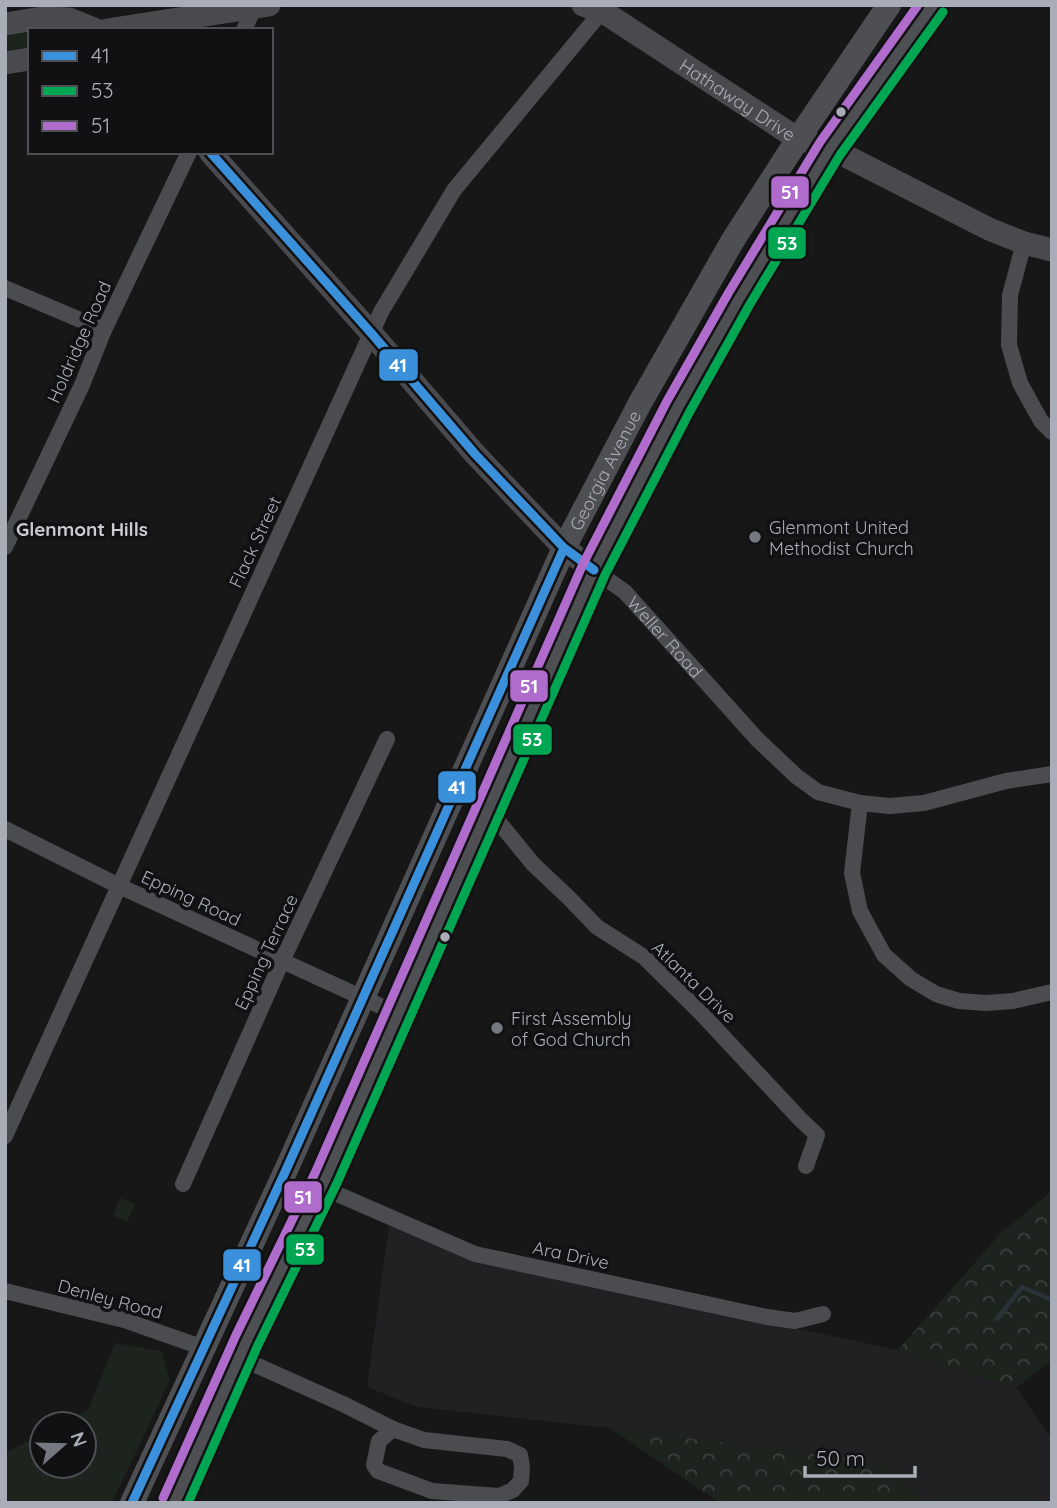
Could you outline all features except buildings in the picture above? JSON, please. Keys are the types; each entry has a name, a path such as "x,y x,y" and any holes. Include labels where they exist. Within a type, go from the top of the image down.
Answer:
{"main road":[{"name":"Georgia Avenue","path":"132,1503 363,998 564,548 633,415 733,240 889,5"},
{"name":"Georgia Avenue","path":"174,1503 247,1339 321,1187 594,569 672,418 728,318 830,148 933,5"}],"street":[{"path":"77,5 95,28"},
{"path":"120,28 259,6"},
{"path":"245,28 259,6"},
{"name":"Hathaway Drive","path":"598,7 798,139 830,148 989,229 1024,243 1052,250"},
{"name":"Flack Street","path":"5,1136 381,312 454,190 598,7"},
{"path":"5,24 42,18 69,19 92,28"},
{"path":"5,63 28,59"},
{"name":"Holdridge Road","path":"6,544 188,154"},
{"name":"Weller Road","path":"212,154 475,454 564,548 625,592 757,739 796,776 818,792 860,803 890,806 925,803 1006,781 1052,774"},
{"path":"1024,243 1010,295 1009,345 1020,383 1041,421 1052,432"},
{"path":"5,288 104,330"},
{"name":"Epping Terrace","path":"183,1184 282,961 387,739"},
{"path":"860,803 852,873 860,911 884,955 911,979 936,994 959,1001 1013,1001 1052,992"},
{"name":"Atlanta Drive","path":"488,809 533,864 597,927 644,957 817,1135 806,1166"},
{"name":"Epping Road","path":"5,829 119,886 398,1014"},
{"name":"Ara Drive","path":"321,1187 475,1254 767,1317 795,1321 823,1314"},
{"name":"Denley Road","path":"5,1291 124,1320 204,1348"},
{"path":"240,1358 393,1429 424,1440 507,1449 520,1455 521,1481 513,1490 499,1496 461,1494 432,1491 378,1471 374,1465 379,1441 393,1429"}],"shaded area":[{"path":"389,1225 490,1264 898,1350 1016,1388 1052,1439 1052,1503 925,1503 882,1463 610,1428 417,1407 367,1387"}],"green space":[{"path":"28,29 28,51 5,54 5,31"},
{"path":"1052,1191 1052,1360 1016,1388 898,1350 1001,1233"},
{"path":"120,1198 135,1204 127,1222 113,1216"},
{"path":"115,1343 161,1351 170,1380 112,1503 5,1503 5,1453 28,1441 28,1480 98,1480 98,1410 88,1410"},
{"path":"610,1428 882,1463 925,1503 720,1503"}],"waterway":[{"path":"997,1319 1022,1287 1052,1300"}],"transit line":[{"name":"51","path":"163,1498 236,1335 315,1173 583,564 667,401 729,292 820,142 918,5"},
{"name":"53","path":"188,1503 258,1345 337,1183 605,575 689,413 750,304 840,155 943,12"},
{"name":"41","path":"212,154 475,454 564,548 594,570"},
{"name":"41","path":"132,1503 286,1170 564,548"}],"place":[{"name":"Glenmont United Methodist Church","path":"755,537"},
{"name":"First Assembly of God Church","path":"497,1028"}],"district":[{"name":"Glenmont Hills","path":"82,529"}]}
